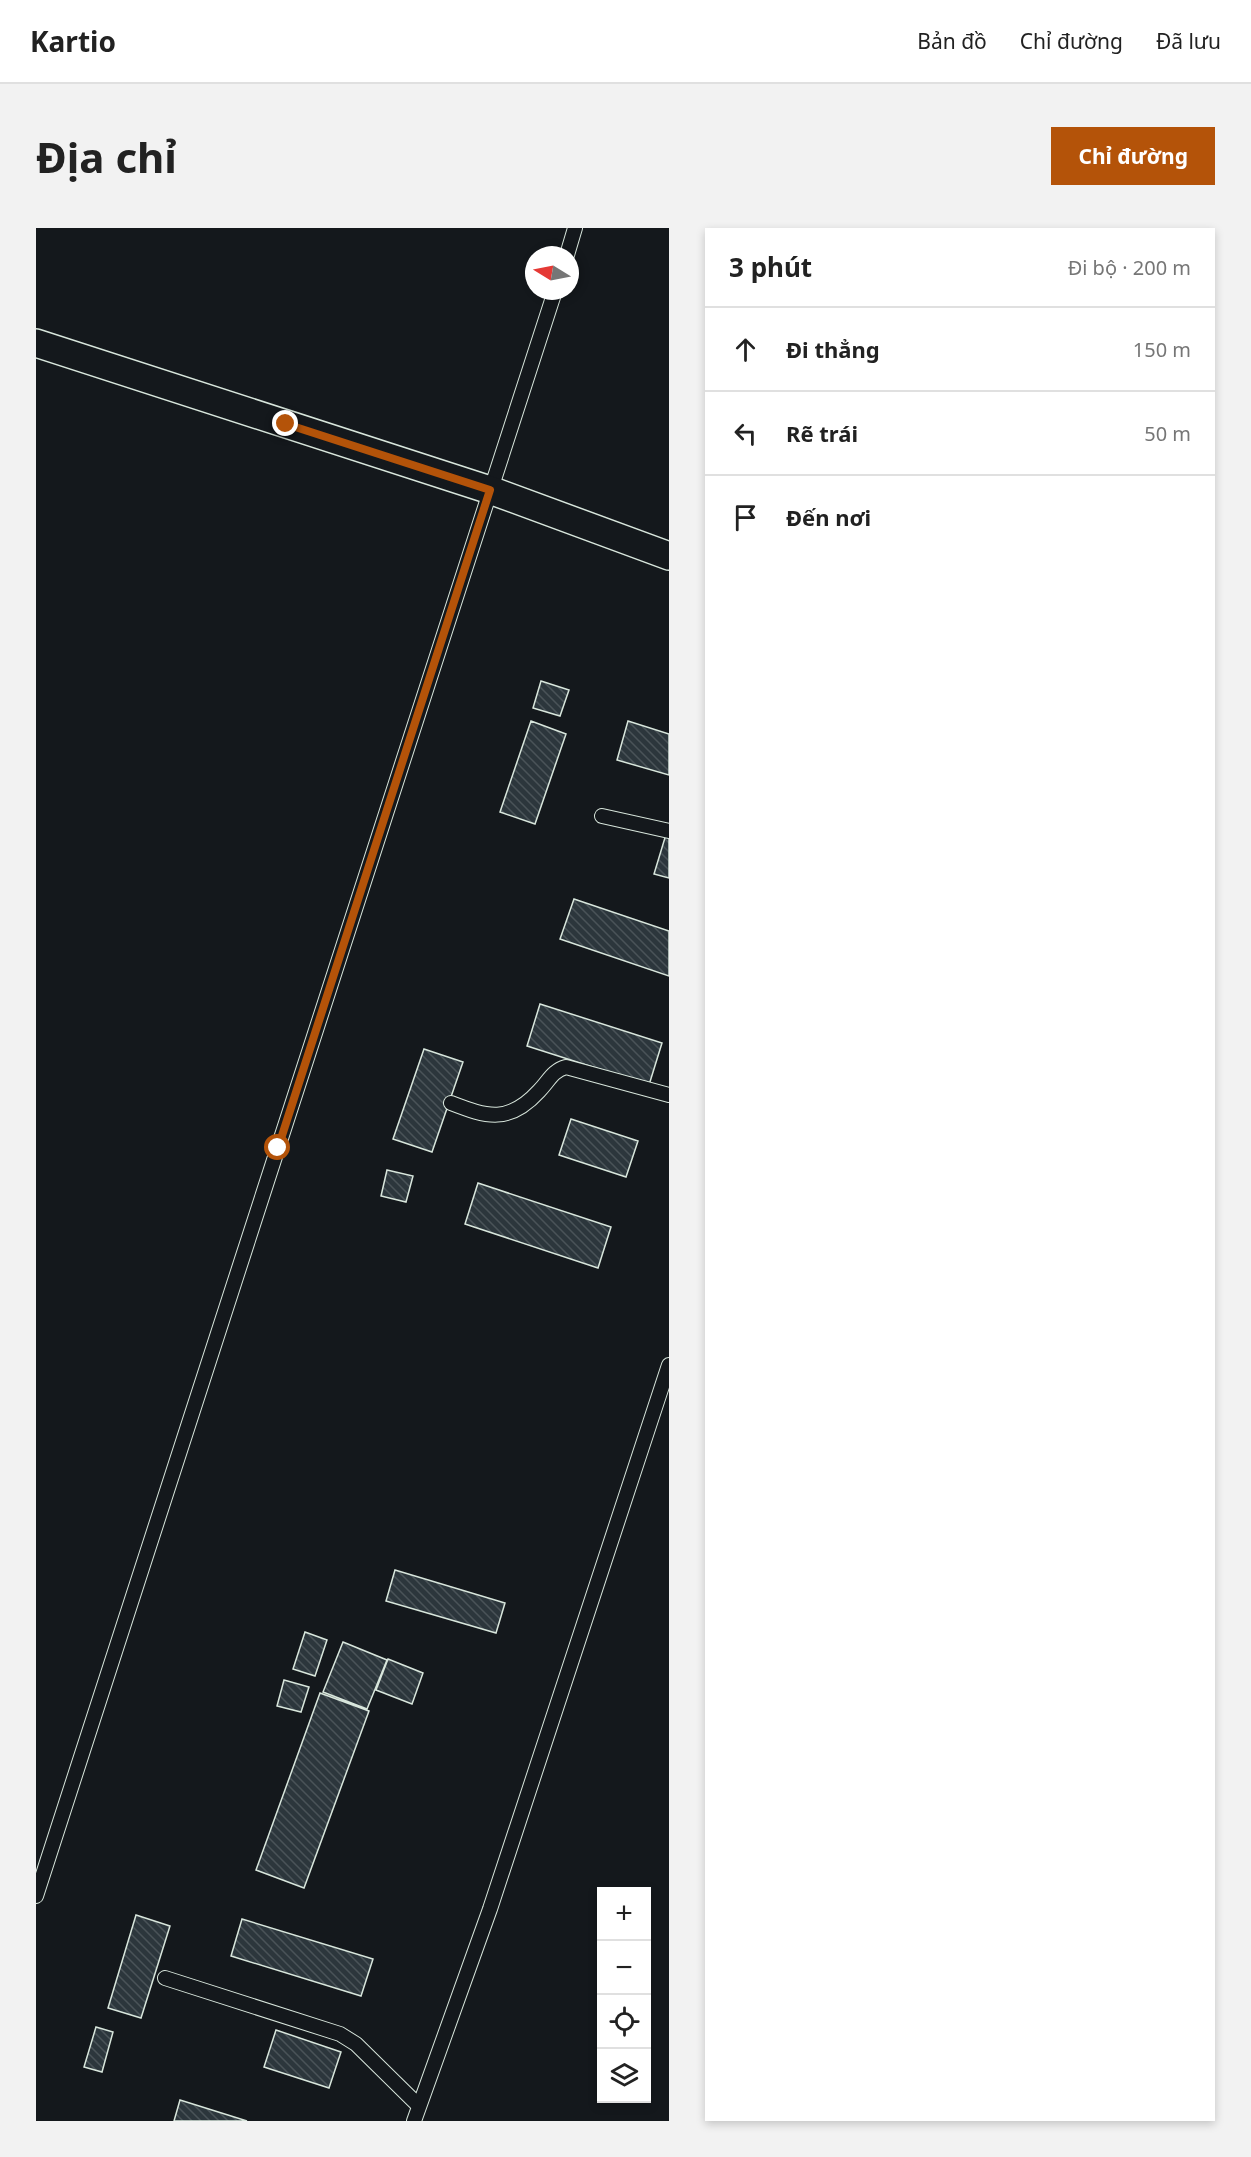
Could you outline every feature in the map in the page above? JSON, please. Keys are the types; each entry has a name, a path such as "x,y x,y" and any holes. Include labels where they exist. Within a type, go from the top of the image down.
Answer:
{"street":[{"path":"36,343 490,490 669,556"}],"lane":[{"path":"570,246 575,228"},
{"path":"36,1896 552,300"},
{"path":"602,816 669,831"},
{"path":"451,1103 481,1114 508,1113 531,1098 555,1070 566,1067 669,1095"},
{"path":"414,2121 490,1909 669,1365"},
{"path":"165,1978 340,2034 356,2044 419,2106"}],"building":[{"path":"541,681 569,690 560,716 533,708"},
{"path":"531,721 566,734 535,824 500,812"},
{"path":"628,721 669,734 669,775 617,760"},
{"path":"667,831 669,832 669,878 654,874"},
{"path":"574,899 669,931 669,976 560,939"},
{"path":"540,1004 662,1043 649,1085 527,1046"},
{"path":"424,1049 463,1062 432,1152 393,1139"},
{"path":"571,1119 638,1141 626,1177 559,1155"},
{"path":"387,1170 413,1176 406,1202 381,1196"},
{"path":"478,1183 611,1227 598,1268 465,1224"},
{"path":"395,1570 505,1603 496,1633 386,1601"},
{"path":"305,1632 327,1640 315,1676 293,1669"},
{"path":"343,1642 387,1660 367,1709 323,1692"},
{"path":"388,1659 423,1673 412,1704 376,1690"},
{"path":"284,1680 309,1687 301,1712 277,1706"},
{"path":"320,1693 369,1711 304,1888 256,1870"},
{"path":"136,1915 170,1926 141,2018 108,2008"},
{"path":"242,1919 373,1959 361,1996 231,1956"},
{"path":"96,2027 113,2032 102,2072 84,2067"},
{"path":"276,2030 341,2052 329,2088 264,2067"},
{"path":"180,2100 247,2121 174,2121"}],"route":[{"path":"278,1148 490,490 286,424"}]}
